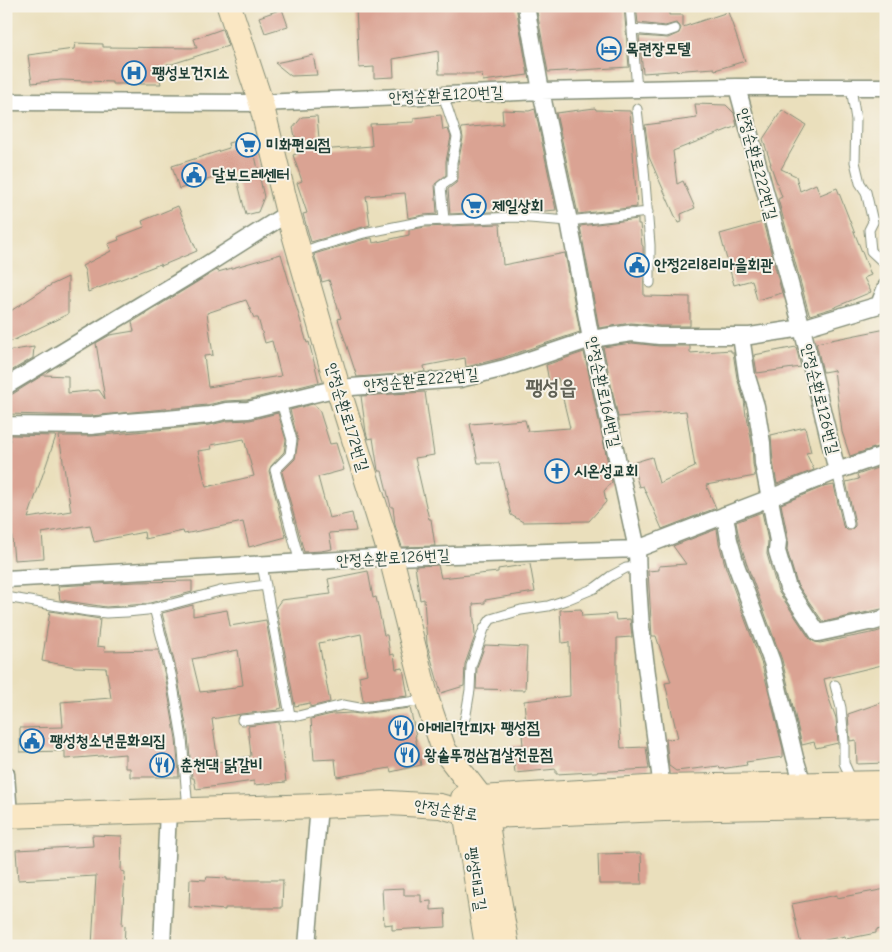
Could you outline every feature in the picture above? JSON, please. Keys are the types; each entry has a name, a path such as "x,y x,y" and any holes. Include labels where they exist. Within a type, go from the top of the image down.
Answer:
{"street":[{"name":"안정순환로172번길","path":"229,6 260,103 288,212 338,388 391,557 427,700 444,750 474,806"},
{"name":"안정순환로164번길","path":"526,6 591,339 637,549 641,628 663,798"},
{"name":"안정순환로120번길","path":"6,102 260,103 541,90 886,86"},
{"name":"안정순환로222번길","path":"737,87 802,328"},
{"path":"6,386 195,272 288,212"},
{"name":"안정순환로222번길","path":"6,424 90,426 248,410 338,388 460,378 505,368 591,339 632,333 659,336 750,336 802,328 879,305 886,287"},
{"name":"안정순환로126번길","path":"802,328 837,471"},
{"path":"741,336 747,377 756,406 763,462 778,541 777,551 788,588 818,633 886,618"},
{"name":"안정순환로126번길","path":"6,579 391,557 637,549 837,471 886,454"},
{"path":"725,515 736,565 772,662 803,784"},
{"path":"6,774 8,816"},
{"name":"안정순환로","path":"8,816 389,803 474,806 663,798 803,784 886,783"},
{"name":"안정순환로","path":"663,798 886,805"},
{"path":"307,946 319,806"},
{"name":"팽성대교길","path":"474,806 487,946"},
{"name":"팽성대교길","path":"474,806 493,864 507,946"},
{"path":"162,946 178,810"}],"lane":[{"path":"630,6 637,88"},
{"path":"632,29 666,32 675,30"},
{"path":"854,86 852,94 856,120 855,162 860,184 866,192 873,222 869,230 871,251 886,264"},
{"path":"443,95 457,137 452,162 452,178 441,186 444,220"},
{"path":"637,109 648,212 650,284"},
{"path":"300,253 364,233 424,221 516,217 568,220 648,212"},
{"path":"274,403 284,409 292,440 290,455 275,470 300,563"},
{"name":"안정순환로126번길","path":"837,471 849,524"},
{"path":"262,565 290,715"},
{"path":"462,729 470,690 470,666 484,629 491,619 566,600 595,588 626,568 638,567"},
{"path":"6,598 106,613 127,612 194,599 220,591 266,585"},
{"path":"154,608 179,720 186,777 178,810"},
{"path":"835,685 844,741 844,763 853,784"},
{"path":"242,720 290,715 298,716 343,705 359,708 427,700"}],"building":[{"path":"408,6 516,6 528,75 483,81 482,74 439,74 438,51 393,59 394,77 374,78 374,67 359,68 356,8 375,7 375,12"},
{"path":"536,6 624,6 629,67 548,72"},
{"path":"636,6 669,6 669,15 683,15 683,27 728,12 745,61 715,70 714,68 643,73 639,36 668,38 679,33 681,28 676,23 665,26 638,23"},
{"path":"282,9 288,26 265,33 259,17"},
{"path":"222,29 228,46 167,64 157,69 161,84 112,84 112,82 61,80 32,83 28,55 74,49 75,43 103,44 103,47 197,48 194,39"},
{"path":"313,55 317,75 291,76 275,63"},
{"path":"695,104 726,105 734,113 737,126 673,151 677,184 683,181 695,208 681,214 682,222 678,223 649,157 645,125 697,118"},
{"path":"595,108 596,110 630,111 637,207 578,214 556,113"},
{"path":"535,109 556,210 450,214 448,189 456,183 458,178 458,163 463,138 461,128 503,124 502,110 529,111"},
{"path":"782,110 806,125 781,169 796,176 800,191 816,184 820,195 837,188 871,275 864,278 871,292 833,308 810,315 778,199 782,197 763,139"},
{"path":"441,115 443,130 448,129 451,137 446,161 446,175 435,184 437,214 408,218 405,193 366,196 370,225 311,242 303,214 307,213 297,183 302,181 293,155 299,153 293,128 302,117 317,116 320,150 372,146 370,124 414,122 414,118"},
{"path":"251,137 264,197 258,212 246,215 235,171 179,189 172,166 229,148 228,143"},
{"path":"178,206 197,251 88,292 85,271 82,266 111,251 108,244 119,240 118,237 144,227 142,221"},
{"path":"638,219 643,246 644,296 690,297 690,326 660,326 631,323 599,328 580,226"},
{"path":"763,222 782,293 757,300 752,280 734,285 720,234"},
{"path":"500,224 503,265 565,253 580,332 502,358 466,367 465,358 424,366 425,372 357,377 338,319 341,318 329,280 322,282 314,254 365,239 372,238 373,243 409,235 409,230 425,227"},
{"path":"281,254 307,343 309,342 319,382 247,400 225,401 207,405 90,416 6,414 6,396 11,395 43,375 68,376 68,393 99,390 105,399 96,343 110,335 134,331 132,322 215,271 218,270 218,272","holes":["246,300 254,318 258,318 265,343 272,341 281,376 208,387 204,356 213,355 207,313"]},
{"path":"68,277 68,314 6,344 6,314 51,285"},
{"path":"886,329 886,444 850,456 842,432 834,370 823,372 816,343"},
{"path":"632,343 659,346 690,346 690,353 731,350 744,400 752,444 755,476 706,485 716,508 662,529 643,486 639,487 632,463 652,457 659,483 695,467 686,411 618,417 603,347"},
{"path":"34,347 33,358 6,374 6,351"},
{"path":"796,347 801,367 757,373 754,355"},
{"name":"시온성교회","path":"584,352 612,482 604,491 606,502 589,521 523,522 511,515 499,463 478,463 470,424 525,420 528,431 570,428 558,378 549,382 546,365"},
{"path":"425,392 434,455 415,458 429,519 431,519 435,546 402,547 382,471 378,470 373,438 368,439 366,432 361,396"},
{"path":"313,404 319,409 330,444 336,443 344,470 318,477 329,518 352,513 356,531 329,533 332,549 304,552 282,472 295,459 298,441 290,410"},
{"path":"278,413 286,440 284,452 271,466 269,471 286,537 249,547 243,522 184,534 183,531 145,539 144,532 94,542 90,525 42,533 44,558 14,560 9,507 6,507 6,472 9,471 10,435 56,436 28,518 71,511 59,436 92,436 250,420","holes":["244,439 254,476 206,487 198,451 212,449 211,445"]},
{"path":"805,427 811,452 806,453 814,470 777,484 771,435"},
{"path":"886,465 886,608 823,622 797,584 787,550 788,539 781,504 823,487 834,485 843,526 847,530 851,530 855,523 846,482 859,479 857,475"},
{"path":"762,512 768,541 767,554 778,591 810,639 820,643 886,629 886,664 824,679 836,718 838,743 816,748 814,742 802,745 782,660 746,562 736,522"},
{"path":"717,529 726,568 762,665 783,749 783,757 746,762 747,765 720,769 719,766 676,771 669,766 666,739 678,738 665,683 671,682 656,636 652,636 648,571 659,570 659,566 686,564 673,546"},
{"path":"530,564 535,592 485,600 485,603 473,604 475,636 465,664 464,686 441,693 427,644 424,599 420,600 415,566 438,565 441,578 498,572 498,569"},
{"path":"368,571 373,598 376,597 384,635 387,635 390,655 394,654 396,669 403,668 408,696 363,701 359,676 367,674 361,634 319,643 330,702 310,707 310,703 295,706 276,607 281,600 331,594 328,579"},
{"path":"192,581 192,592 146,604 106,607 60,600 58,586 136,582"},
{"path":"193,605 193,616 227,610 230,626 266,620 282,708 212,719 218,762 251,756 248,726 279,722 286,782 254,785 254,781 196,789 194,778 192,778 188,737 177,673 162,613","holes":["238,650 243,685 236,686 236,688 200,692 192,659"]},
{"path":"581,609 582,616 615,614 616,620 630,619 632,637 617,638 617,701 621,748 646,747 649,769 556,774 556,769 515,773 512,746 523,745 522,735 527,734 524,701 570,696 569,642 562,643 560,610"},
{"path":"50,611 100,619 97,646 105,647 104,651 158,650 165,675 176,739 179,777 130,777 130,768 125,768 125,754 65,759 65,751 20,752 20,728 63,727 61,702 111,698 106,668 76,667 42,661"},
{"path":"485,645 527,647 525,690 476,689 477,667"},
{"path":"886,701 886,763 857,764 856,740 850,741 848,714"},
{"path":"410,708 421,765 391,772 390,768 337,777 335,759 314,760 311,719 332,714 360,714"},
{"path":"92,835 122,836 121,871 125,872 122,925 125,926 124,946 92,946 96,876 18,880 16,850 93,846"},
{"path":"641,853 642,884 599,884 598,854"},
{"path":"207,877 227,878 227,880 283,880 282,908 225,908 225,910 189,907 190,879 206,880"},
{"path":"404,888 404,895 421,895 421,902 431,901 431,910 445,909 446,927 392,930 392,924 384,925 382,889"},
{"path":"886,889 886,928 876,930 876,933 846,939 845,936 801,945 792,904 837,895 837,898"}],"place":[{"name":"목련장모텔","path":"609,49"},
{"name":"팽성보건지소","path":"134,73"},
{"name":"미화편의점","path":"248,145"},
{"name":"달보드레센터","path":"194,175"},
{"name":"제일상회","path":"474,206"},
{"name":"안정2리8리마을회관","path":"637,265"},
{"name":"시온성교회","path":"557,471"},
{"name":"아메리칸피자 팽성점","path":"401,728"},
{"name":"팽성청소년문화의집","path":"32,741"},
{"name":"왕솥뚜껑삼겹살전문점","path":"407,755"},
{"name":"춘천댁 닭갈비","path":"162,765"}],"district":[{"name":"팽성읍","path":"551,387"}]}
